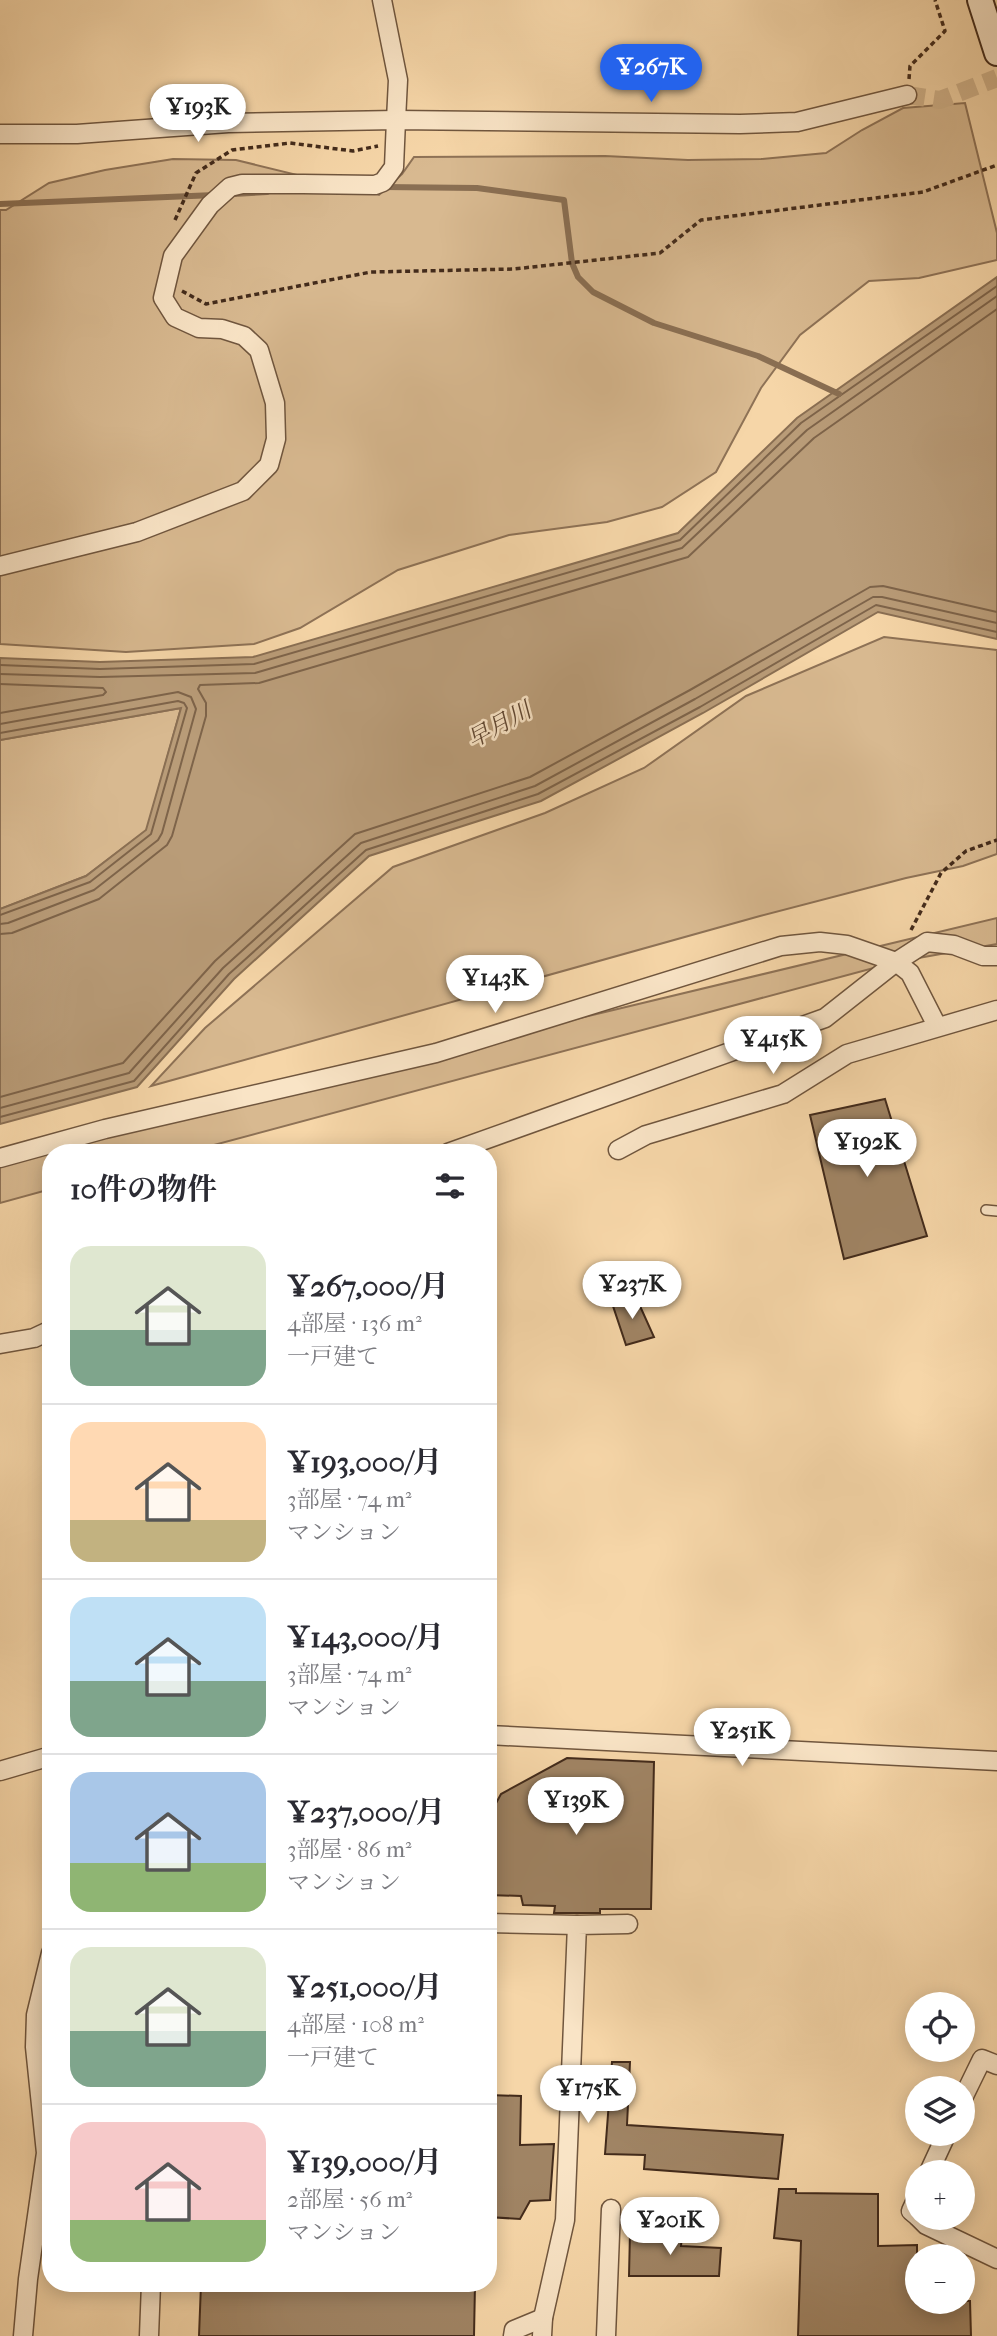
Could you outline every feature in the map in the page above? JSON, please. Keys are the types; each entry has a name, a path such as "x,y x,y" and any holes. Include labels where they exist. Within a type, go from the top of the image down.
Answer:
{"main road":[{"path":"980,0 997,53"}],"street":[{"path":"0,566 137,532 243,491 268,466 276,439 275,403 259,350 244,336 199,328 175,317 163,298 173,256 210,205 230,187 242,184 375,185 383,182 394,167 398,80 382,0"},
{"path":"0,135 77,134 228,123 397,120 740,124 797,122 907,95"},
{"path":"51,1144 105,1129 436,1053 781,946 820,942 847,945 896,962 910,973 937,1026"},
{"path":"473,1144 825,1018 896,962 927,942 954,945 983,956 997,956"},
{"path":"618,1150 646,1135 783,1094 847,1055 997,1010"},
{"path":"0,1158 42,1146"},
{"path":"0,1344 42,1334"},
{"path":"497,1735 997,1761"},
{"path":"0,1771 42,1759"},
{"path":"497,1923 628,1924"},
{"path":"542,2336 543,2318 565,2220 576,1925"},
{"path":"42,1990 36,2015 35,2047 42,2114"},
{"path":"974,2076 982,2059 997,2065"},
{"path":"23,2336 42,2181"},
{"path":"606,2336 611,2209"},
{"path":"936,2230 997,2259"},
{"path":"149,2336 151,2292"},
{"path":"513,2336 514,2330 543,2318"}],"lane":[{"path":"986,1210 997,1211"}],"path":[{"path":"907,95 910,66 945,31 935,0"},
{"path":"171,229 196,173 232,150 290,143 353,151 379,146"},
{"path":"175,282 183,293 206,304 371,272 514,269 660,253 701,220 923,192 997,164"},
{"path":"896,962 941,873 966,851 997,840"}],"shaded area":[{"path":"965,103 997,233 997,260 919,278 869,281 800,335 761,388 716,472 662,507 607,522 509,535 398,570 300,628 254,644 126,652 0,644 0,210 6,210 49,183 105,170 173,159 236,160 379,195 402,174 414,157 605,156 688,160 761,159 826,153 903,108"},
{"path":"884,637 997,650 997,854 963,866 760,916 151,1086 205,1028 393,867 545,813 644,768 746,696"},
{"path":"181,708 147,830 86,876 0,909 0,740"},
{"path":"997,918 997,944 896,962 218,1144 81,1144 405,1060"},
{"path":"42,1154 42,1191 0,1203 0,1165"}],"water":[{"name":"早月川","path":"997,277 997,639 878,612 703,713 541,801 369,856 234,979 137,1087 0,1124 0,909 86,876 146,830 181,708 0,740 0,658 100,662 253,657 678,533 797,418"}],"building":[{"path":"885,1099 927,1236 844,1259 810,1115"},
{"path":"635,1295 654,1337 626,1345 612,1303"},
{"path":"567,1758 654,1762 651,1909 600,1909 600,1913 554,1913 555,1906 523,1905 521,1896 497,1895 497,1801 501,1794"},
{"path":"612,2062 630,2062 627,2125 783,2135 778,2179 644,2169 645,2155 605,2154"},
{"path":"497,2095 521,2096 520,2145 554,2144 550,2200 530,2201 520,2219 497,2218"},
{"path":"779,2189 796,2189 796,2193 878,2194 878,2246 905,2245 905,2314 970,2314 971,2336 798,2336 801,2241 774,2238"},
{"path":"630,2232 682,2236 681,2246 721,2248 719,2276 629,2276"},
{"path":"201,2292 475,2292 474,2336 199,2336"}],"waterway":[{"path":"383,187 477,188 564,200 572,263 578,277 593,292 654,323 758,356 839,394"},
{"path":"233,194 267,192"},
{"path":"0,204 215,195"}],"tunnel":[{"path":"907,95 940,100 997,78"}]}
